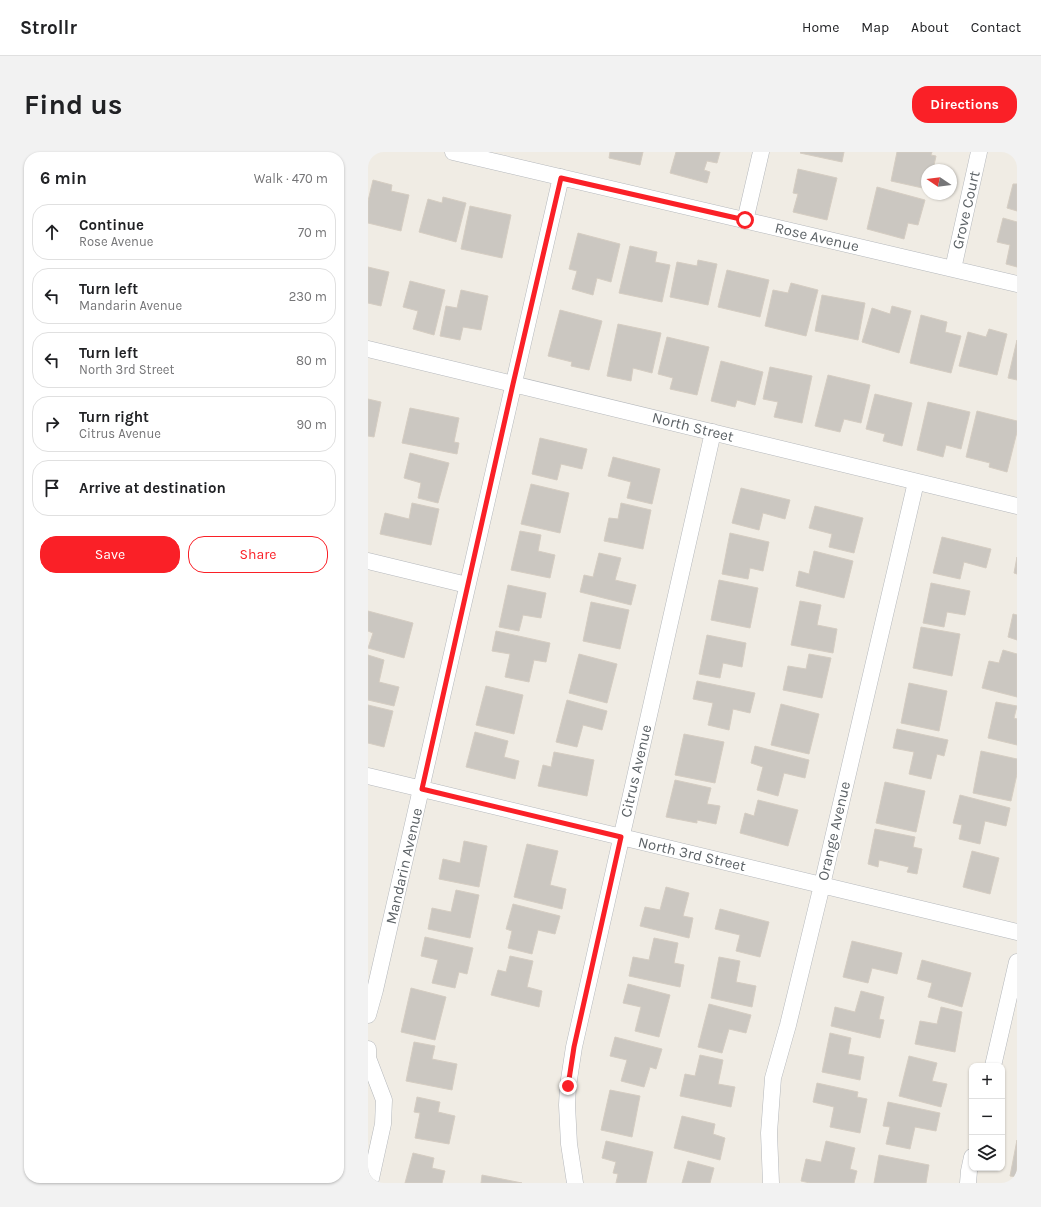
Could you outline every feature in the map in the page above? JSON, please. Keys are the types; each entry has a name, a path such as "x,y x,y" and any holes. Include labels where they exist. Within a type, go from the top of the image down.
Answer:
{"street":[{"name":"Rose Avenue","path":"453,152 1017,284"},
{"path":"745,220 761,152"},
{"name":"Grove Court","path":"953,269 979,152"},
{"name":"Mandarin Avenue","path":"368,1015 372,989 422,789 467,585 561,178"},
{"name":"North Street","path":"368,349 1017,506"},
{"name":"Citrus Avenue","path":"575,1183 569,1144 567,1105 568,1086 574,1047 713,432"},
{"name":"Orange Avenue","path":"771,1183 769,1133 773,1078 788,1025 822,885 916,482"},
{"path":"368,560 467,585"},
{"name":"North 3rd Street","path":"368,776 1017,932"},
{"path":"994,1063 1017,962"},
{"path":"368,1049 368,1058 384,1100 383,1124 370,1183"},
{"path":"968,1183 969,1171"}],"building":[{"path":"610,152 643,152 640,165 609,158"},
{"path":"676,152 720,152 717,163 707,161 704,170 710,172 707,183 670,173"},
{"path":"844,152 842,162 800,153"},
{"path":"897,152 932,152 931,155 936,156 934,164 921,164 921,188 891,181"},
{"path":"798,169 837,178 827,220 793,212 798,194 793,193"},
{"path":"373,180 392,185 391,191 409,195 401,231 368,223 368,201"},
{"path":"1013,184 1017,184 1017,211 1007,208"},
{"path":"877,187 925,200 918,225 908,223 904,239 867,229"},
{"path":"443,197 466,203 456,242 419,232 428,199 442,203"},
{"path":"470,206 511,215 502,258 461,249"},
{"path":"1003,218 1017,222 1017,267 1006,264 1010,245 997,242"},
{"path":"578,233 620,244 611,282 597,278 593,295 572,289 577,271 569,269"},
{"path":"630,246 657,252 655,262 670,265 662,302 619,293"},
{"path":"698,260 717,264 708,305 670,297 677,262 697,266"},
{"path":"368,267 389,272 381,306 368,303"},
{"path":"727,270 769,280 760,317 718,307"},
{"path":"410,281 445,290 434,335 413,329 418,311 403,307"},
{"path":"791,283 818,290 806,336 765,326 773,290 788,293"},
{"path":"461,290 488,296 481,330 463,327 460,340 440,336 446,306 457,308"},
{"path":"822,295 865,303 858,340 815,331"},
{"path":"892,306 911,311 899,353 862,342 872,308 890,314"},
{"path":"560,310 602,321 589,370 571,366 572,362 548,356"},
{"path":"921,315 947,322 945,332 961,336 951,373 910,363"},
{"path":"618,324 661,333 652,373 633,368 631,381 607,376"},
{"path":"989,329 1007,334 997,375 959,366 968,332 986,337"},
{"path":"667,337 709,347 697,395 670,389 673,378 658,374"},
{"path":"1017,340 1017,380 1008,378"},
{"path":"721,361 763,372 755,405 737,400 735,407 711,401"},
{"path":"770,367 812,376 802,423 774,417 778,402 763,399"},
{"path":"828,375 870,385 861,423 844,419 840,432 815,426"},
{"path":"875,394 912,403 902,446 883,441 885,434 866,429"},
{"path":"368,399 381,402 374,437 368,436"},
{"path":"928,402 970,412 961,449 946,445 943,457 917,450"},
{"path":"410,408 459,418 454,442 459,443 457,454 402,443"},
{"path":"977,411 1017,421 1017,432 1007,472 989,467 990,463 966,457"},
{"path":"540,438 587,449 582,469 561,464 557,480 532,474"},
{"path":"410,453 449,463 438,503 418,498 421,483 404,478"},
{"path":"613,457 660,469 652,504 627,498 631,482 608,476"},
{"path":"531,484 569,493 560,533 521,524"},
{"path":"741,488 790,500 785,519 763,513 759,530 732,523"},
{"path":"412,503 439,509 431,545 380,534 385,513 409,519"},
{"path":"621,503 651,510 643,549 604,541 609,518 618,519"},
{"path":"815,506 863,518 854,553 829,547 832,534 809,528"},
{"path":"520,531 541,535 538,551 555,555 550,578 511,570"},
{"path":"730,533 769,542 763,571 750,568 748,579 722,574"},
{"path":"942,537 991,549 986,568 964,562 960,579 933,573"},
{"path":"814,551 853,561 844,598 796,586 799,571 809,574"},
{"path":"599,553 621,558 615,580 636,585 631,605 580,592 584,575 593,577"},
{"path":"1017,557 1017,574 1014,573"},
{"path":"719,580 758,588 750,628 711,620"},
{"path":"931,583 970,591 965,615 947,612 944,627 923,623"},
{"path":"508,585 546,593 541,618 523,615 519,631 499,627"},
{"path":"800,601 821,605 817,625 837,629 833,653 791,645"},
{"path":"591,602 629,610 620,649 583,641"},
{"path":"368,611 413,623 404,658 368,648 373,633 368,631"},
{"path":"1013,614 1017,615 1017,640 1008,637"},
{"path":"921,627 960,634 952,676 913,668"},
{"path":"496,631 550,643 546,662 534,660 529,682 505,677 510,654 492,651"},
{"path":"707,635 746,643 742,667 723,663 720,678 699,674"},
{"path":"1003,650 1017,654 1017,697 982,688 989,661 999,663"},
{"path":"579,654 617,664 607,703 569,693"},
{"path":"809,654 831,658 822,698 783,690 788,666 806,669"},
{"path":"368,655 384,660 379,682 399,687 394,706 368,700"},
{"path":"697,681 755,693 750,713 733,709 729,730 708,725 713,703 693,699"},
{"path":"909,683 947,691 939,731 901,723"},
{"path":"486,686 523,695 514,734 476,725"},
{"path":"567,700 607,711 602,730 583,725 577,747 556,742"},
{"path":"996,702 1017,706 1014,718 1017,719 1017,745 988,738"},
{"path":"781,704 819,714 809,754 771,745"},
{"path":"368,705 393,711 384,747 368,743"},
{"path":"897,729 948,740 944,756 937,754 931,779 909,774 914,752 893,748"},
{"path":"475,732 508,741 504,757 519,761 515,779 466,767"},
{"path":"684,734 724,742 715,783 675,775"},
{"path":"755,746 809,760 805,778 784,773 778,796 757,790 763,767 751,763"},
{"path":"981,751 1017,759 1017,774 1011,801 973,793"},
{"path":"554,752 594,760 587,796 538,786 543,765 551,767"},
{"path":"675,780 711,788 707,804 720,806 716,824 697,820 697,823 666,817"},
{"path":"885,782 925,791 916,832 876,823"},
{"path":"960,795 1010,808 1006,826 985,821 980,844 959,839 962,825 953,823"},
{"path":"758,800 798,810 788,846 740,833 745,813 754,816"},
{"path":"875,829 915,837 913,847 922,849 917,874 907,872 909,867 879,860 878,867 868,864"},
{"path":"464,841 487,846 479,887 439,879 443,859 460,863"},
{"path":"527,844 558,851 550,885 566,889 562,909 514,897"},
{"path":"972,851 999,858 990,894 963,887"},
{"path":"666,887 689,893 683,916 693,918 689,938 640,926 645,907 660,910"},
{"path":"456,890 479,895 470,938 428,929 432,908 451,912"},
{"path":"513,904 560,916 555,934 538,930 532,954 508,948 512,931 506,929"},
{"path":"720,909 769,922 760,957 736,951 740,935 715,929"},
{"path":"425,937 473,948 467,974 459,972 455,988 432,983 438,960 421,956"},
{"path":"654,938 678,943 674,963 684,965 680,987 629,976 633,957 649,960"},
{"path":"852,941 902,953 897,974 872,968 868,983 843,977"},
{"path":"510,956 533,961 527,987 542,991 539,1007 491,995 498,970 506,972"},
{"path":"719,957 740,961 736,982 756,986 752,1007 711,998"},
{"path":"922,960 971,973 962,1007 928,997 932,983 917,979"},
{"path":"628,984 670,995 659,1037 635,1031 641,1007 623,1003"},
{"path":"411,988 446,997 435,1040 401,1032"},
{"path":"861,991 884,997 879,1019 884,1020 880,1038 831,1026 835,1007 855,1012"},
{"path":"709,1004 751,1015 746,1033 729,1029 722,1053 698,1047"},
{"path":"941,1007 962,1012 955,1052 915,1044 920,1021 937,1024"},
{"path":"830,1033 851,1038 848,1054 864,1057 860,1080 822,1072"},
{"path":"615,1037 662,1049 656,1069 650,1067 644,1087 621,1081 627,1060 610,1056"},
{"path":"414,1042 435,1046 432,1059 457,1064 452,1090 406,1081"},
{"path":"700,1055 723,1060 718,1084 735,1087 731,1107 680,1096 685,1074 695,1076"},
{"path":"909,1056 937,1063 932,1081 947,1084 941,1107 899,1096"},
{"path":"817,1083 858,1092 857,1097 867,1099 860,1133 830,1127 834,1107 813,1102"},
{"path":"610,1090 640,1096 632,1137 601,1130"},
{"path":"417,1097 440,1102 438,1112 455,1116 449,1144 415,1138 420,1113 414,1112"},
{"path":"888,1102 940,1113 936,1131 915,1127 910,1149 886,1144 890,1127 883,1126"},
{"path":"682,1116 715,1124 713,1134 725,1138 720,1160 674,1148"},
{"path":"1017,1140 1017,1177 1010,1176"},
{"path":"606,1141 653,1152 646,1183 616,1183 618,1174 613,1173 616,1162 602,1158"},
{"path":"826,1141 855,1148 850,1169 857,1171 854,1183 810,1183 801,1181 806,1159 821,1162"},
{"path":"413,1153 434,1158 432,1168 445,1171 442,1183 405,1183"},
{"path":"879,1155 929,1165 926,1183 874,1183"},
{"path":"688,1161 714,1168 710,1183 682,1183"},
{"path":"482,1175 522,1183 481,1183"}],"route":[{"path":"568,1086 574,1047 621,837 422,789 561,178 745,220"}]}
